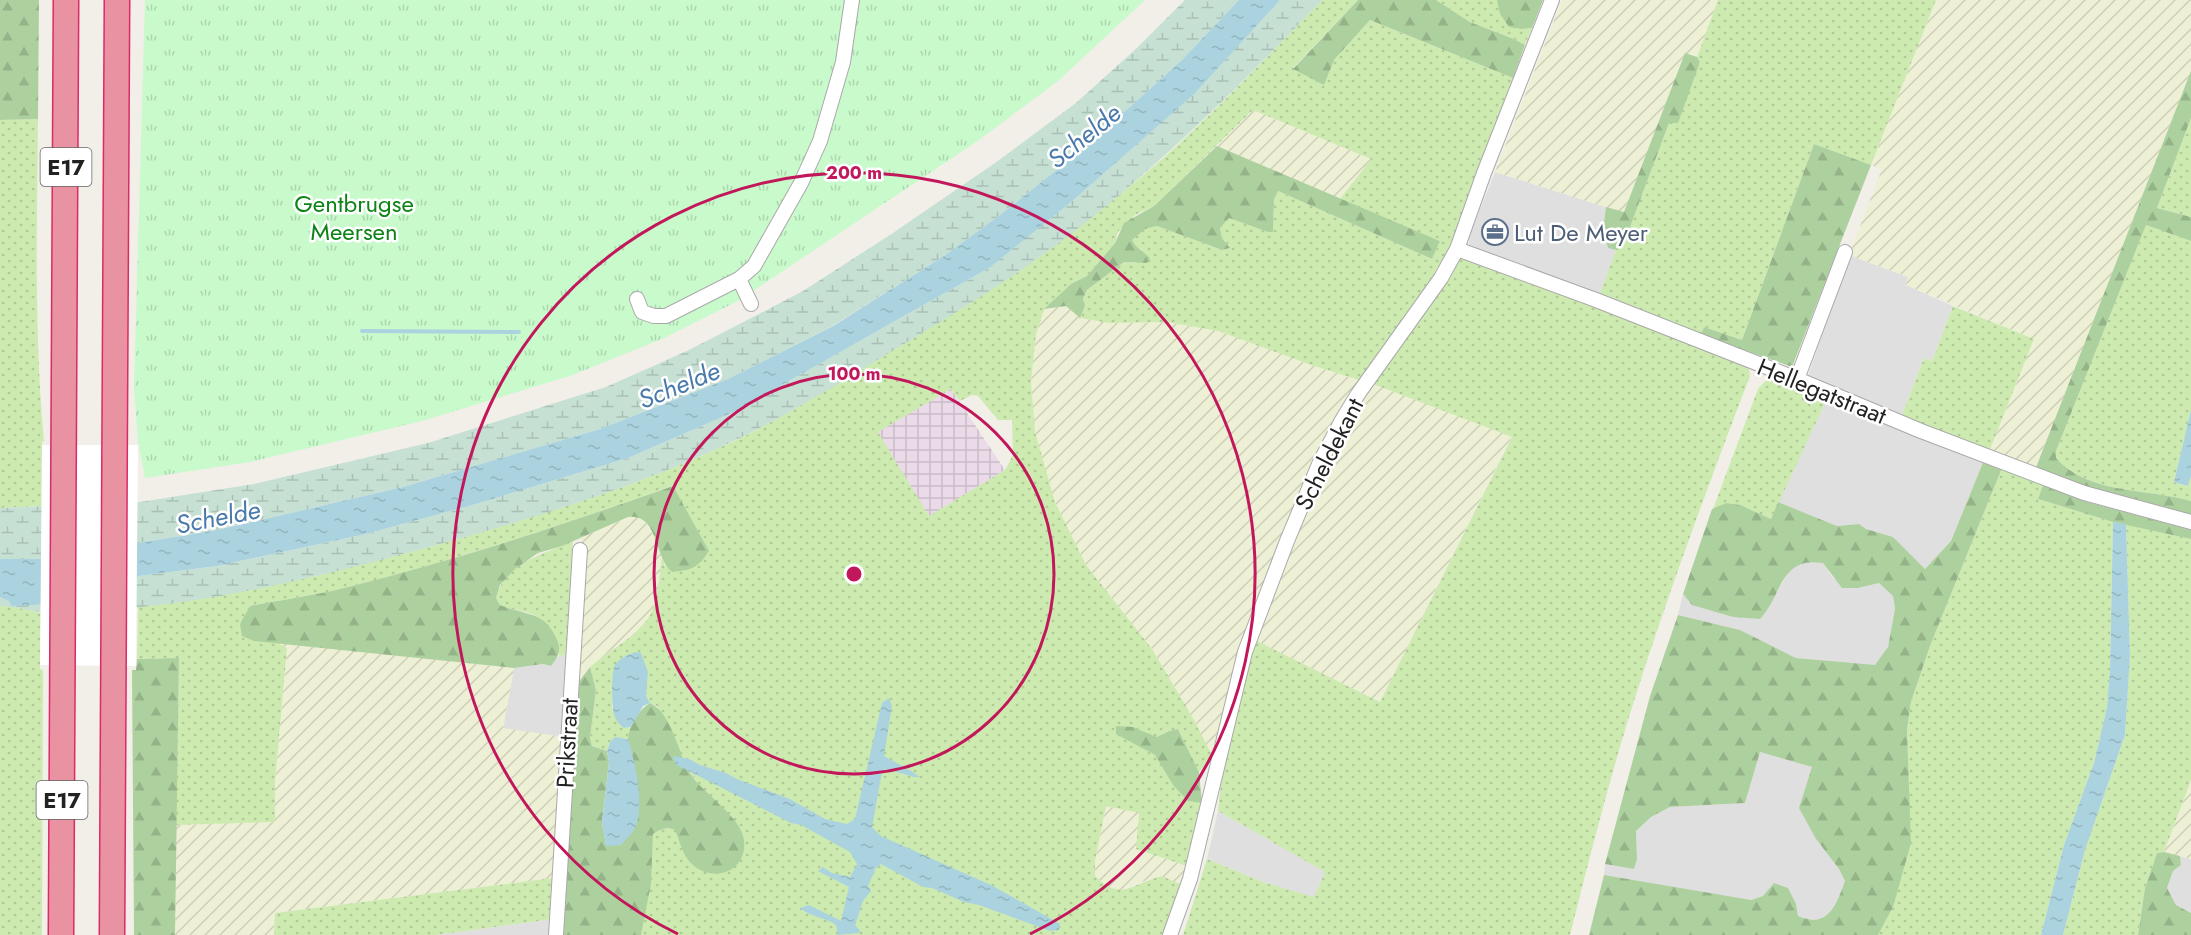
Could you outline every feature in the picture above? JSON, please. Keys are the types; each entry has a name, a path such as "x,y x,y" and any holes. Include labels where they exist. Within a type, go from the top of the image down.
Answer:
{"highway":[{"name":"E17","path":"61,935 66,0"},
{"name":"E17","path":"112,935 117,0"}],"street":[{"path":"637,299 642,312 654,316 666,316 739,279 754,266 801,183 820,141 843,62 852,0"},
{"name":"Scheldekant","path":"1170,935 1190,879 1245,652 1320,462 1358,394 1441,278 1457,249 1484,173 1552,0"},
{"name":"Hellegatstraat","path":"1457,249 1596,300 2084,494 2191,522"},
{"path":"1797,379 1845,252"},
{"path":"739,279 751,304"},
{"name":"Prikstraat","path":"556,935 580,550"}],"shaded area":[{"path":"1495,172 1606,207 1603,230 1608,248 1616,250 1599,296 1469,248 1469,237"},
{"path":"1849,255 1908,277 1906,285 1953,306 1932,361 1924,358 1901,417 1808,376"},
{"path":"951,389 1005,470 928,517 877,432"},
{"path":"1827,399 1984,460 1951,541 1925,569 1893,537 1866,529 1859,524 1837,526 1778,502"},
{"path":"1815,561 1823,563 1834,579 1858,588 1879,583 1893,596 1895,609 1888,647 1875,666 1796,658 1740,630 1678,615 1683,594 1692,605 1776,594 1788,573 1797,563"},
{"path":"567,655 565,737 503,729 514,668 543,664 550,666 559,656"},
{"path":"1760,752 1812,767 1816,839 1839,869 1845,881 1834,911 1821,919 1807,920 1798,916 1796,904 1763,896 1751,900 1733,898 1604,875 1605,864 1634,869 1637,859 1636,831 1651,817 1670,807 1745,803"},
{"path":"1218,811 1326,872 1314,898 1263,882 1207,859"},
{"path":"2180,856 2191,859 2191,913 2176,905 2167,888 2173,871 2181,865"},
{"path":"553,919 551,935 436,935"}],"green space":[{"path":"0,0 39,0 38,119 0,120"},
{"name":"Gentbrugse Meersen","path":"145,0 1145,0 1058,81 979,140 738,301 662,339 570,376 422,421 250,462 145,478 138,441 134,388"},
{"path":"1185,0 1239,0 1181,61 1082,150 1000,215 944,256 832,326 728,379 600,429 403,487 217,530 41,559 0,559 0,508 140,502 254,484 428,443 606,387 687,351 803,291 995,163 1076,103 1138,47"},
{"path":"1280,0 1322,0 1203,120 1108,205 1052,249 979,298 821,394 741,437 648,478 574,504 460,538 318,576 248,591 142,607 38,612 0,606 0,597 9,601 78,602 139,576 217,566 366,534 476,504 628,458 736,411 989,268 1259,22"},
{"path":"1322,0 1358,0 1293,68 1324,84 1334,60 1370,20 1513,78 1452,242 1438,273 1419,302 1359,380 1218,331 1166,322 1109,323 1080,318 1085,306 1083,300 1087,290 1124,262 1136,263 1142,250 1134,245 1132,239 1145,229 1157,226 1222,250 1230,248 1222,238 1220,227 1229,218 1273,232 1274,199 1278,191 1432,259 1440,241 1340,199 1371,159 1253,110 1154,206 1135,215 1118,232 1115,243 1087,276 1071,284 1044,310 1036,334 1031,381 1035,432 1055,502 1086,565 1152,649 1213,757 1199,772 1178,729 1168,731 1157,738 1141,730 1142,748 1155,755 1163,767 1202,803 1187,866 1136,849 1139,813 1106,806 1095,861 1095,876 1104,884 1120,890 1162,876 1182,885 1162,935 641,935 653,834 664,829 676,830 687,859 733,819 704,791 691,774 657,706 650,703 646,697 613,673 612,708 624,728 631,727 628,739 621,738 610,742 607,751 592,746 590,738 596,690 590,667 634,634 653,609 662,557 666,568 672,486 424,567 329,591 250,606 254,641 276,642 287,648 275,782 275,822 176,825 179,658 137,659 138,607 270,586 356,566 485,531 606,493 665,471 741,438 793,410 935,325 1079,227 1170,152","holes":["951,389 960,401 972,395 978,396 998,420 1012,420 1013,455 1005,470 929,516 878,432"]},
{"path":"1358,0 1436,0 1470,22 1514,39 1525,45 1513,78 1370,20 1334,60 1324,85 1293,69"},
{"path":"1436,0 1497,0 1522,29 1532,28 1525,45 1470,22"},
{"path":"1497,0 1543,0 1532,28 1522,29 1509,27 1500,14"},
{"path":"1562,0 1718,0 1697,57 1685,54 1624,213 1495,172"},
{"path":"1718,0 1936,0 1871,165 1814,144 1742,340 1704,327 1701,335 1599,296 1616,250 1624,243 1669,123 1700,63 1697,57"},
{"path":"1936,0 2191,0 2191,71 2035,470 1989,452 2034,339 1906,285 1908,277 1849,255 1882,169 1871,165"},
{"path":"1685,53 1697,57 1700,62 1678,123 1669,123 1624,243 1616,250 1608,248 1603,230 1606,207 1624,212"},
{"path":"2191,71 2191,118 2157,208 2191,217 2191,241 2146,225 2056,451 2056,458 2069,470 2102,484 2191,501 2191,516 2088,489 2035,470"},
{"path":"1253,110 1371,159 1340,199 1217,146"},
{"path":"2191,118 2191,217 2157,208"},
{"path":"38,119 37,280 44,441 42,442 42,506 0,508 0,120"},
{"path":"1814,144 1871,165 1792,367 1701,335 1704,327 1742,340"},
{"path":"1217,146 1440,241 1432,259 1278,191 1274,199 1273,232 1229,218 1220,228 1222,238 1230,248 1222,250 1157,226 1145,229 1132,240 1150,258 1147,263 1124,262 1087,290 1083,299 1085,306 1080,318 1066,306 1044,309 1071,284 1087,276 1115,243 1124,223 1154,206"},
{"path":"2146,225 2191,241 2191,410 2174,482 2188,486 2191,476 2191,501 2102,484 2069,470 2056,458 2056,451"},
{"path":"1465,258 1493,266 1744,365 1749,370 1750,376 1667,600 1642,676 1613,772 1570,935 1183,935 1207,859 1263,882 1314,897 1325,872 1218,811 1228,746 1255,640 1380,702 1512,437 1373,384 1458,260"},
{"path":"1066,306 1080,318 1109,323 1166,322 1218,331 1359,380 1329,431 1213,757 1152,649 1086,565 1055,502 1045,472 1035,432 1031,381 1036,334 1044,309"},
{"path":"1953,306 2034,339 1989,452 1901,417 1924,358 1932,361"},
{"path":"1770,376 1827,399 1771,519 1739,505 1726,503 1713,509 1758,389"},
{"path":"1373,384 1512,436 1380,702 1257,642 1321,472 1340,435"},
{"path":"1984,460 2002,468 1930,646 1911,702 1907,730 1911,843 1893,907 1878,935 1589,935 1604,875 1751,900 1763,896 1774,883 1788,888 1796,904 1798,916 1809,919 1824,917 1830,912 1845,881 1839,869 1816,839 1799,808 1812,767 1760,752 1745,803 1670,807 1651,817 1636,831 1637,859 1634,869 1605,864 1650,696 1678,615 1740,630 1796,658 1875,665 1888,647 1895,609 1893,596 1879,583 1858,588 1842,588 1823,563 1809,562 1798,565 1790,571 1760,619 1733,617 1692,605 1683,594 1712,509 1726,503 1740,505 1771,519 1778,502 1837,526 1859,524 1866,529 1893,537 1925,569 1951,541"},
{"path":"2002,468 2043,485 2038,499 2113,522 2110,669 2107,707 2094,763 2064,845 2041,935 1878,935 1893,907 1909,808 1907,730 1911,702 1930,646"},
{"path":"2043,485 2087,502 2191,530 2191,539 2113,522 2038,499"},
{"path":"673,486 709,551 694,567 672,572 662,557 651,529 638,518 628,517 562,546 538,553 515,569 500,585 496,598 500,605 533,615 547,623 552,630 559,651 551,666 543,664 514,668 254,641 242,636 240,624 250,606 329,591 424,567"},
{"path":"637,516 644,519 658,543 662,557 653,610 643,625 590,667 570,688 582,537 629,517"},
{"path":"2126,524 2191,539 2191,780 2164,852 2157,853 2145,888 2138,935 2063,935 2085,850 2125,735 2130,656"},
{"path":"573,541 567,655 559,656 557,642 540,619 535,615 500,605 496,598 508,575 517,567 538,555"},
{"path":"0,606 12,606 41,613 40,669 43,670 42,935 0,935"},
{"path":"276,642 514,668 503,728 565,737 553,878 275,913 274,935 175,935 176,825 275,821 275,782 287,648"},
{"path":"179,658 175,935 134,935 132,670 136,670 137,659"},
{"path":"590,667 596,690 590,738 592,746 607,751 609,762 602,822 606,845 621,845 637,780 628,739 629,734 638,714 650,703 657,708 669,724 690,773 736,822 744,840 744,852 740,861 733,868 716,874 696,868 688,860 675,830 669,828 653,834 651,884 641,935 561,935 567,691"},
{"path":"1116,726 1133,727 1157,737 1178,729 1199,772 1202,803 1188,801 1173,785 1155,755 1116,734"},
{"path":"2191,780 2191,859 2164,852"},
{"path":"1106,806 1140,813 1137,849 1187,866 1182,885 1147,880 1119,891 1107,887 1095,876 1095,861"},
{"path":"2164,852 2180,856 2181,865 2173,871 2167,888 2176,905 2191,913 2191,935 2138,935 2145,888 2157,853"},
{"path":"553,878 553,919 436,935 274,935 275,913"}],"water":[{"name":"Schelde","path":"1239,0 1280,0 1194,94 1072,201 989,268 736,411 628,458 476,504 366,534 217,566 139,576 78,602 12,606 9,601 0,597 0,559 41,559 217,530 403,487 600,429 728,379 833,326 944,256 1000,215 1082,150 1181,61"},
{"path":"2191,410 2191,476 2188,486 2174,482"},
{"path":"2113,522 2126,524 2130,656 2125,735 2085,850 2063,935 2041,935 2064,845 2094,763 2107,707"},
{"path":"635,652 641,653 648,672 646,696 650,703 643,706 631,727 624,728 614,713 613,675 615,665 624,657"},
{"path":"889,698 892,706 884,756 920,777 886,769 882,772 872,827 881,836 993,886 1060,924 1059,930 1050,931 979,905 964,902 932,888 923,887 881,864 876,868 868,886 871,891 863,901 855,926 860,930 859,933 838,935 836,925 800,908 809,905 841,921 849,887 818,871 823,867 832,873 850,877 857,864 850,852 801,825 791,823 675,764 673,756 689,759 790,799 825,819 847,824 855,819 882,703"},
{"path":"615,737 628,739 636,772 639,809 634,830 630,836 621,845 606,846 602,822 609,762 607,751 610,742"}],"pier":[{"path":"42,445 138,445 136,666 40,665"}],"waterway":[{"path":"362,331 519,332"}],"place":[{"name":"Lut De Meyer","path":"1495,232"}]}
